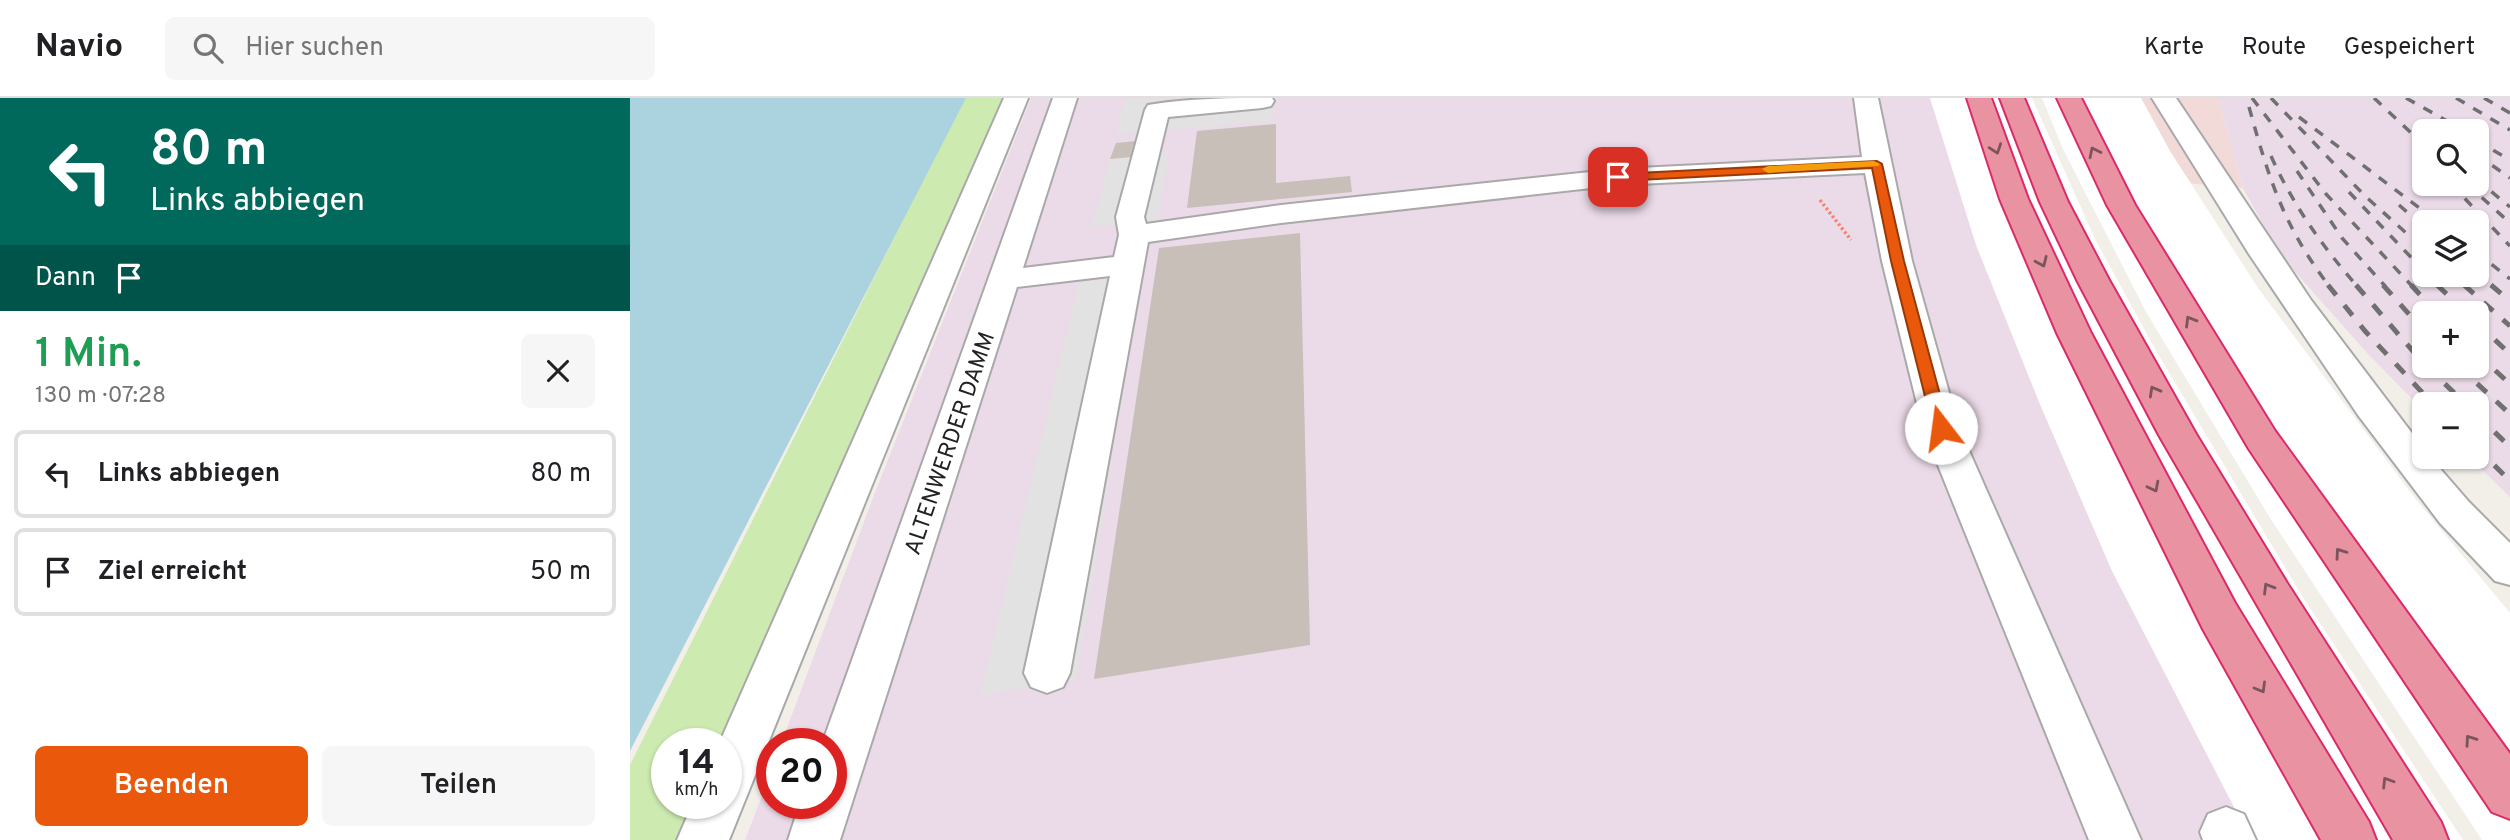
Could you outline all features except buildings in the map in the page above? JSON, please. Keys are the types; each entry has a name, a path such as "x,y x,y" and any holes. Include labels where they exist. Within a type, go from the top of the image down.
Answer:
{"highway":[{"path":"1979,98 2014,200 2074,333 2219,616 2350,840"},
{"path":"2012,98 2065,224 2178,435 2422,840"},
{"path":"2069,98 2121,205 2262,440 2510,795"}],"street":[{"path":"742,747 1016,98"},
{"name":"ALTENWERDER DAMM","path":"847,741 1065,98"},
{"path":"1866,98 1897,261 1941,428 2115,840"},
{"path":"2164,98 2242,223 2360,392 2448,504 2510,569"},
{"path":"1047,673 1130,250 1130,217 1157,110 1262,101"},
{"path":"1005,279 1281,214 1618,177 1877,164"},
{"path":"703,840 712,819"},
{"path":"814,840 821,819"}],"path":[{"path":"1812,190 1866,261 1897,261"}],"shaded area":[{"path":"1031,98 1938,98 2252,840 745,840 756,811 756,819 847,819 847,728 787,728 874,495"},
{"path":"1273,98 1272,121 1116,134 1125,99"},
{"path":"2137,98 2218,98 2243,188 2185,183"},
{"path":"2218,98 2510,98 2510,497 2481,469 2489,469 2489,392 2412,392 2412,399 2280,255 2243,188"},
{"path":"1169,153 1157,221 1092,227 1110,159"},
{"path":"1142,276 1076,680 980,695 1079,283"}],"green space":[{"path":"964,98 1009,98 733,728 651,728 651,819 694,819 685,840 630,840 630,765"}],"water":[{"path":"630,98 966,98 630,751"}],"pier":[{"path":"1930,98 2032,98 2095,239 2155,349 2302,596 2463,840 2251,840 2112,571 2039,402 1976,245"},
{"path":"2042,98 2141,98 2170,151 2258,288 2414,497 2510,613 2510,840 2482,840 2270,518 2146,312 2063,149"}],"railway":[{"path":"2252,98 2326,194 2412,286"},
{"path":"2271,98 2365,196 2412,238"},
{"path":"2374,98 2412,134"},
{"path":"2406,98 2444,119"},
{"path":"2456,98 2510,130"},
{"path":"2484,98 2510,113"},
{"path":"2249,107 2279,201 2300,242 2329,286"},
{"path":"2299,117 2422,210"},
{"path":"2489,148 2510,160"},
{"path":"2271,156 2309,224 2357,286"},
{"path":"2489,163 2510,178"},
{"path":"2297,171 2342,238 2385,286"},
{"path":"2489,190 2510,207"},
{"path":"2349,192 2412,258"},
{"path":"2462,196 2510,246"},
{"path":"2480,196 2510,223"},
{"path":"2399,205 2412,216"},
{"path":"2489,262 2510,279"},
{"path":"2489,283 2493,286"},
{"path":"2328,285 2365,331 2422,392"},
{"path":"2356,285 2412,350"},
{"path":"2383,285 2412,318"},
{"path":"2411,285 2426,301"},
{"path":"2491,285 2510,301"},
{"path":"2439,287 2454,301"},
{"path":"2466,287 2510,326"},
{"path":"2489,334 2510,354"},
{"path":"2489,365 2510,384"},
{"path":"2439,378 2453,392"},
{"path":"2471,378 2510,414"},
{"path":"2489,427 2510,447"},
{"path":"2489,460 2510,481"}],"slow traffic":[{"path":"1768,169 1874,164"}],"route":[{"path":"1618,177 1877,164 1897,261 1941,428"}]}
